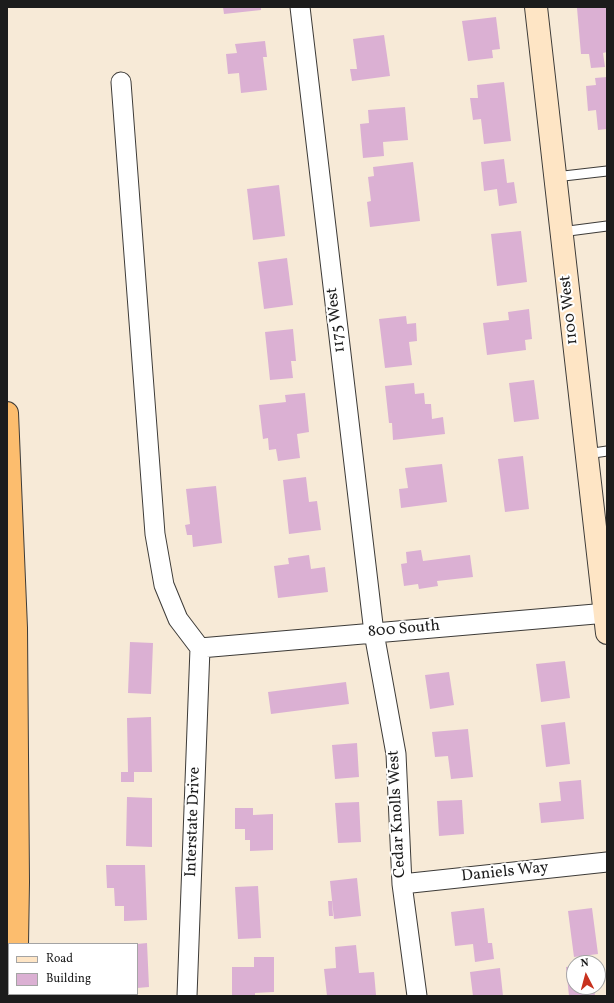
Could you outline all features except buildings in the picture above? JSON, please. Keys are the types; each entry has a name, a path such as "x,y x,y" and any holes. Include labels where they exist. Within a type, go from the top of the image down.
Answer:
{"highway":[{"path":"7,412 16,628 17,943"}],"street":[{"name":"1175 West","path":"300,7 374,633"},
{"name":"1100 West","path":"536,7 561,232 597,452 606,620"},
{"path":"121,82 156,534 164,585 178,619 200,648"},
{"name":"800 South","path":"200,648 374,633 606,620"},
{"name":"Cedar Knolls West","path":"374,633 396,754 402,884 417,996"},
{"name":"Interstate Drive","path":"188,996 200,648"},
{"name":"Daniels Way","path":"402,884 607,862"}],"lane":[{"path":"555,177 607,171"},
{"path":"561,232 607,226"}]}
